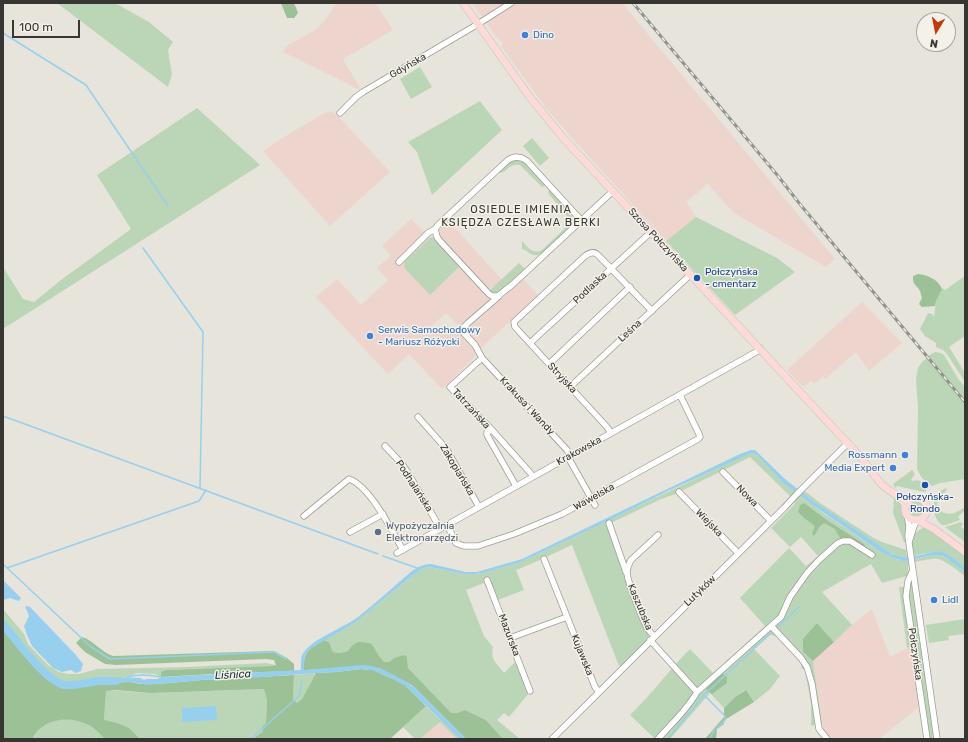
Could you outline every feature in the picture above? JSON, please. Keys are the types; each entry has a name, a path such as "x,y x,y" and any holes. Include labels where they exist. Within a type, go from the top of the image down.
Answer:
{"main road":[{"name":"Szosa Połczyńska","path":"463,3 525,89 564,139 760,348 867,465 896,490 916,497"},
{"name":"Szosa Połczyńska","path":"867,465 872,474 880,483 901,498 905,505"},
{"path":"917,520 922,518 926,513 927,508 926,503 916,497 909,500 905,505 907,516 929,526 965,552"},
{"path":"926,513 932,522 965,546"}],"street":[{"name":"Gdyńska","path":"340,113 363,92 511,3"},
{"path":"399,262 428,233 435,229 511,158 522,158 526,161 581,220"},
{"path":"435,229 439,240 489,294 498,296 613,191"},
{"name":"Podlaska","path":"530,343 651,232"},
{"name":"Stryjska","path":"611,433 515,327 514,322 588,254 597,254 612,268"},
{"path":"612,268 652,310"},
{"name":"Leśna","path":"570,387 691,274"},
{"path":"549,364 630,287"},
{"name":"Krakusa i Wandy","path":"500,295 461,330 475,345 482,358 567,450 595,505"},
{"name":"Krakowska","path":"383,514 400,551 680,395 756,352 760,348"},
{"name":"Tatrzańska","path":"482,358 450,387 533,476"},
{"name":"Wawelska","path":"447,525 454,540 458,544 464,546 478,546 514,534 562,514 698,439 700,434 680,395"},
{"name":"Zakopiańska","path":"418,418 447,450 479,507"},
{"name":"Tatrzańska","path":"492,432 487,432 487,435 516,486"},
{"name":"Lutyków","path":"552,739 848,443"},
{"name":"Podhalańska","path":"384,446 402,464 440,528"},
{"name":"Nowa","path":"722,472 771,521"},
{"path":"304,516 349,479 366,492 383,514 350,532"},
{"name":"Wiejska","path":"679,492 738,554"},
{"name":"Połczyńska","path":"907,516 912,570 937,739"},
{"name":"Połczyńska","path":"909,543 917,520"},
{"name":"Kaszubska","path":"609,523 637,604 652,638 697,692"},
{"path":"913,530 921,526 929,526"},
{"name":"Kaszubska","path":"628,576 628,565 631,560 658,534"},
{"path":"658,739 695,697 697,692 773,628 781,617 790,597 807,573 838,543 842,541 850,541 872,555"},
{"name":"Kujawska","path":"544,559 594,687 599,692"},
{"name":"Połczyńska","path":"912,570 906,596 927,739"},
{"name":"Mazurska","path":"487,580 530,691"},
{"path":"510,638 566,617"},
{"path":"773,628 801,658 807,668 812,684 819,728 827,739"}],"shaded area":[{"path":"337,3 375,3 393,30 343,59 361,90 283,52 287,46 317,29"},
{"path":"472,3 622,3 835,259 826,267 734,213 708,184 686,202 696,217 666,241 546,108 501,46 503,44"},
{"path":"331,111 336,114 390,172 330,226 263,151 292,132"},
{"path":"411,219 430,238 405,261 408,272 430,294 460,266 492,298 464,323 458,325 446,313 431,326 436,333 446,325 454,329 474,349 475,357 442,389 409,354 388,374 316,297 337,279 361,305 388,280 377,268 391,256 382,246"},
{"path":"448,220 502,280 489,291 438,235 440,227"},
{"path":"523,279 538,295 480,349 478,344 466,331"},
{"path":"862,302 902,343 869,371 856,352 825,379 823,376 814,384 811,381 805,386 801,385 787,370"},
{"path":"872,609 890,657 911,646 920,706 879,739 830,739 823,728 813,661 852,625"},
{"path":"440,721 457,739 420,739"}],"green space":[{"path":"57,3 115,3 149,22 173,42 168,50 172,74 168,87"},
{"path":"281,3 294,3 298,13 294,18 287,18"},
{"path":"420,67 432,87 411,99 400,79"},
{"path":"480,101 502,130 432,195 417,152 408,142"},
{"path":"197,108 260,165 3,329 3,267 23,299 34,302 61,280 131,229 97,175"},
{"path":"532,138 549,158 540,166 523,146"},
{"path":"515,160 523,161 545,184 545,186 542,187 520,165 513,165 503,172 499,172 508,163"},
{"path":"548,191 550,191 569,211 572,216 572,222 569,228 553,245 543,253 534,255 522,249 522,241 533,251 536,252 542,250 566,227 569,221 567,216 548,193"},
{"path":"696,217 777,258 795,272 735,315 666,241"},
{"path":"431,237 433,237 460,266 430,295 404,267 405,261"},
{"path":"519,263 525,269 498,293 495,294 489,291"},
{"path":"918,274 932,278 942,289 935,306 922,307 919,304 922,298 913,279 913,276"},
{"path":"965,276 965,336 949,347 965,373 965,382 947,354 943,350 936,347 936,343 925,336 920,329 928,313 932,314 934,317 936,301 942,288 945,290"},
{"path":"935,352 944,355 965,387 965,400 928,356"},
{"path":"927,358 965,404 965,479 940,483 932,486 923,479 917,469 918,408 916,379 918,368"},
{"path":"752,453 756,454 782,482 796,492 791,497 750,457 675,494 611,523 648,633 648,640 623,665 619,666 572,545 516,570 524,590 498,600 489,578 483,579 484,583 466,590 484,636 493,647 493,659 504,673 515,662 529,693 509,717 504,713 497,720 520,739 503,739 486,720 465,710 451,714 408,668 407,657 394,658 389,662 384,662 372,644 340,653 333,652 329,642 324,640 356,622 423,568 429,567 465,574 479,574 521,562"},
{"path":"912,470 915,474 911,480 920,481 926,487 926,491 924,492 897,486 895,488 893,484"},
{"path":"946,488 947,490 938,500 937,504 939,509 948,514 955,513 965,507 965,510 958,517 960,520 942,525 936,517 934,511 934,500 937,494"},
{"path":"803,491 872,537 906,550 907,558 899,557 887,551 824,509 801,492"},
{"path":"799,495 881,552 899,560 908,560 907,576 882,583 871,564 822,592 852,625 834,642 817,623 803,652 813,661 822,723 811,726 811,704 805,670 802,669 800,659 777,636 770,635 754,649 780,676 770,689 754,702 745,690 724,708 710,693 670,739 654,739 630,715 690,649 713,673 765,626 740,598 789,548 806,566 818,556 801,537 790,547 771,528 794,505"},
{"path":"895,495 903,507 902,511 907,522 906,542 904,542 893,513"},
{"path":"913,500 919,500 924,505 922,514 919,516 913,516 908,511 908,505"},
{"path":"804,503 828,521 864,544 865,547 862,547 847,539 840,538 835,529 824,523 820,526 814,536 812,534 815,526 798,512 800,505"},
{"path":"961,522 963,524 961,527 965,530 965,542 945,527"},
{"path":"923,528 929,528 965,554 965,567 949,555 940,552 915,556 912,549 912,539 917,532"},
{"path":"934,555 947,558 965,572 965,577 952,566 938,559 915,562 915,559"},
{"path":"912,580 935,739 930,739 908,596"},
{"path":"899,587 904,587 911,646 907,648"},
{"path":"3,609 24,634 28,644 48,665 59,672 68,674 79,674 97,669 266,663 276,665 166,670 161,677 155,674 137,673 102,683 63,688 45,678 3,628"},
{"path":"965,619 965,634 948,636 949,640 929,643 926,625"},
{"path":"817,623 834,642 813,661 803,652 803,639"},
{"path":"3,628 45,678 63,688 102,683 130,682 141,684 158,684 294,675 293,699 297,703 302,699 316,673 361,669 373,670 404,684 426,706 390,739 254,739 263,731 262,727 266,723 267,700 264,689 151,693 115,690 106,691 104,720 129,728 140,739 105,739 89,725 65,719 57,720 42,727 36,732 32,739 3,739"},
{"path":"82,637 113,656 274,651 287,658 294,664 294,671 161,677 161,672 166,670 276,665 274,660 266,659 116,665 105,664 85,652 76,643"},
{"path":"324,640 329,642 333,652 340,653 348,651 358,642 372,644 384,662 389,662 394,658 404,655 407,657 408,668 451,713 457,713 465,710 486,720 503,739 466,739 412,685 379,668 304,670 305,659 308,651"},
{"path":"316,673 302,699 297,703 293,699 294,675"},
{"path":"721,673 727,677 727,683 712,694 706,689"},
{"path":"264,689 267,700 266,723 262,727 263,731 254,739 3,739 3,712 104,720 106,690 151,693"},
{"path":"746,690 754,702 723,721 724,724 717,729 716,739 705,739 724,717 724,708 735,697"},
{"path":"426,706 460,739 457,739 440,722 420,739 415,739 403,727"}],"water":[{"path":"751,450 755,450 785,479 813,501 892,554 902,557 910,557 933,552 941,552 951,556 965,567 965,572 943,556 934,555 903,561 881,552 811,504 782,482 756,454 751,453 668,491 521,562 475,574 465,574 429,567 423,568 356,622 310,649 305,655 304,670 363,665 379,668 394,675 412,685 466,739 460,739 407,687 373,670 361,669 145,685 130,682 102,683 122,678 141,678 145,680 158,679 161,677 301,670 302,656 308,647 358,617 412,571 419,567 431,564 466,572 477,572 522,559"},
{"path":"3,580 21,598 19,601 10,598 3,600"},
{"path":"25,606 30,607 75,654 83,664 81,671 76,673 71,670 62,672 53,668 32,646 24,626 29,616"},
{"path":"216,706 217,720 182,722 182,708"}],"waterway":[{"path":"3,33 86,85 168,206"},
{"path":"143,248 203,332 200,488"},
{"path":"3,416 378,554"},
{"path":"7,568 199,501 206,490"},
{"path":"383,556 417,568"},
{"path":"3,564 91,647 110,659 274,652 286,659"},
{"path":"668,739 704,695 799,607"},
{"name":"Liśnica","path":"3,624 31,659 57,682 68,685 98,681 116,681"},
{"path":"127,677 136,675 161,677"},
{"path":"251,739 299,696 302,681"},
{"path":"704,695 725,716 725,720 713,732 710,739"}],"railway":[{"path":"633,3 965,402"}],"place":[{"name":"Dino","path":"525,35"},
{"name":"Połczyńska - cmentarz","path":"697,278"},
{"name":"Serwis Samochodowy - Mariusz Różycki","path":"370,336"},
{"name":"Rossmann","path":"905,455"},
{"name":"Media Expert","path":"893,468"},
{"name":"Połczyńska- Rondo","path":"925,485"},
{"name":"Wypożyczalnia Elektronarzędzi","path":"378,532"},
{"name":"Lidl","path":"934,600"}],"district":[{"name":"OSIEDLE IMIENIA KSIĘDZA CZESŁAWA BERKI","path":"521,216"}]}
